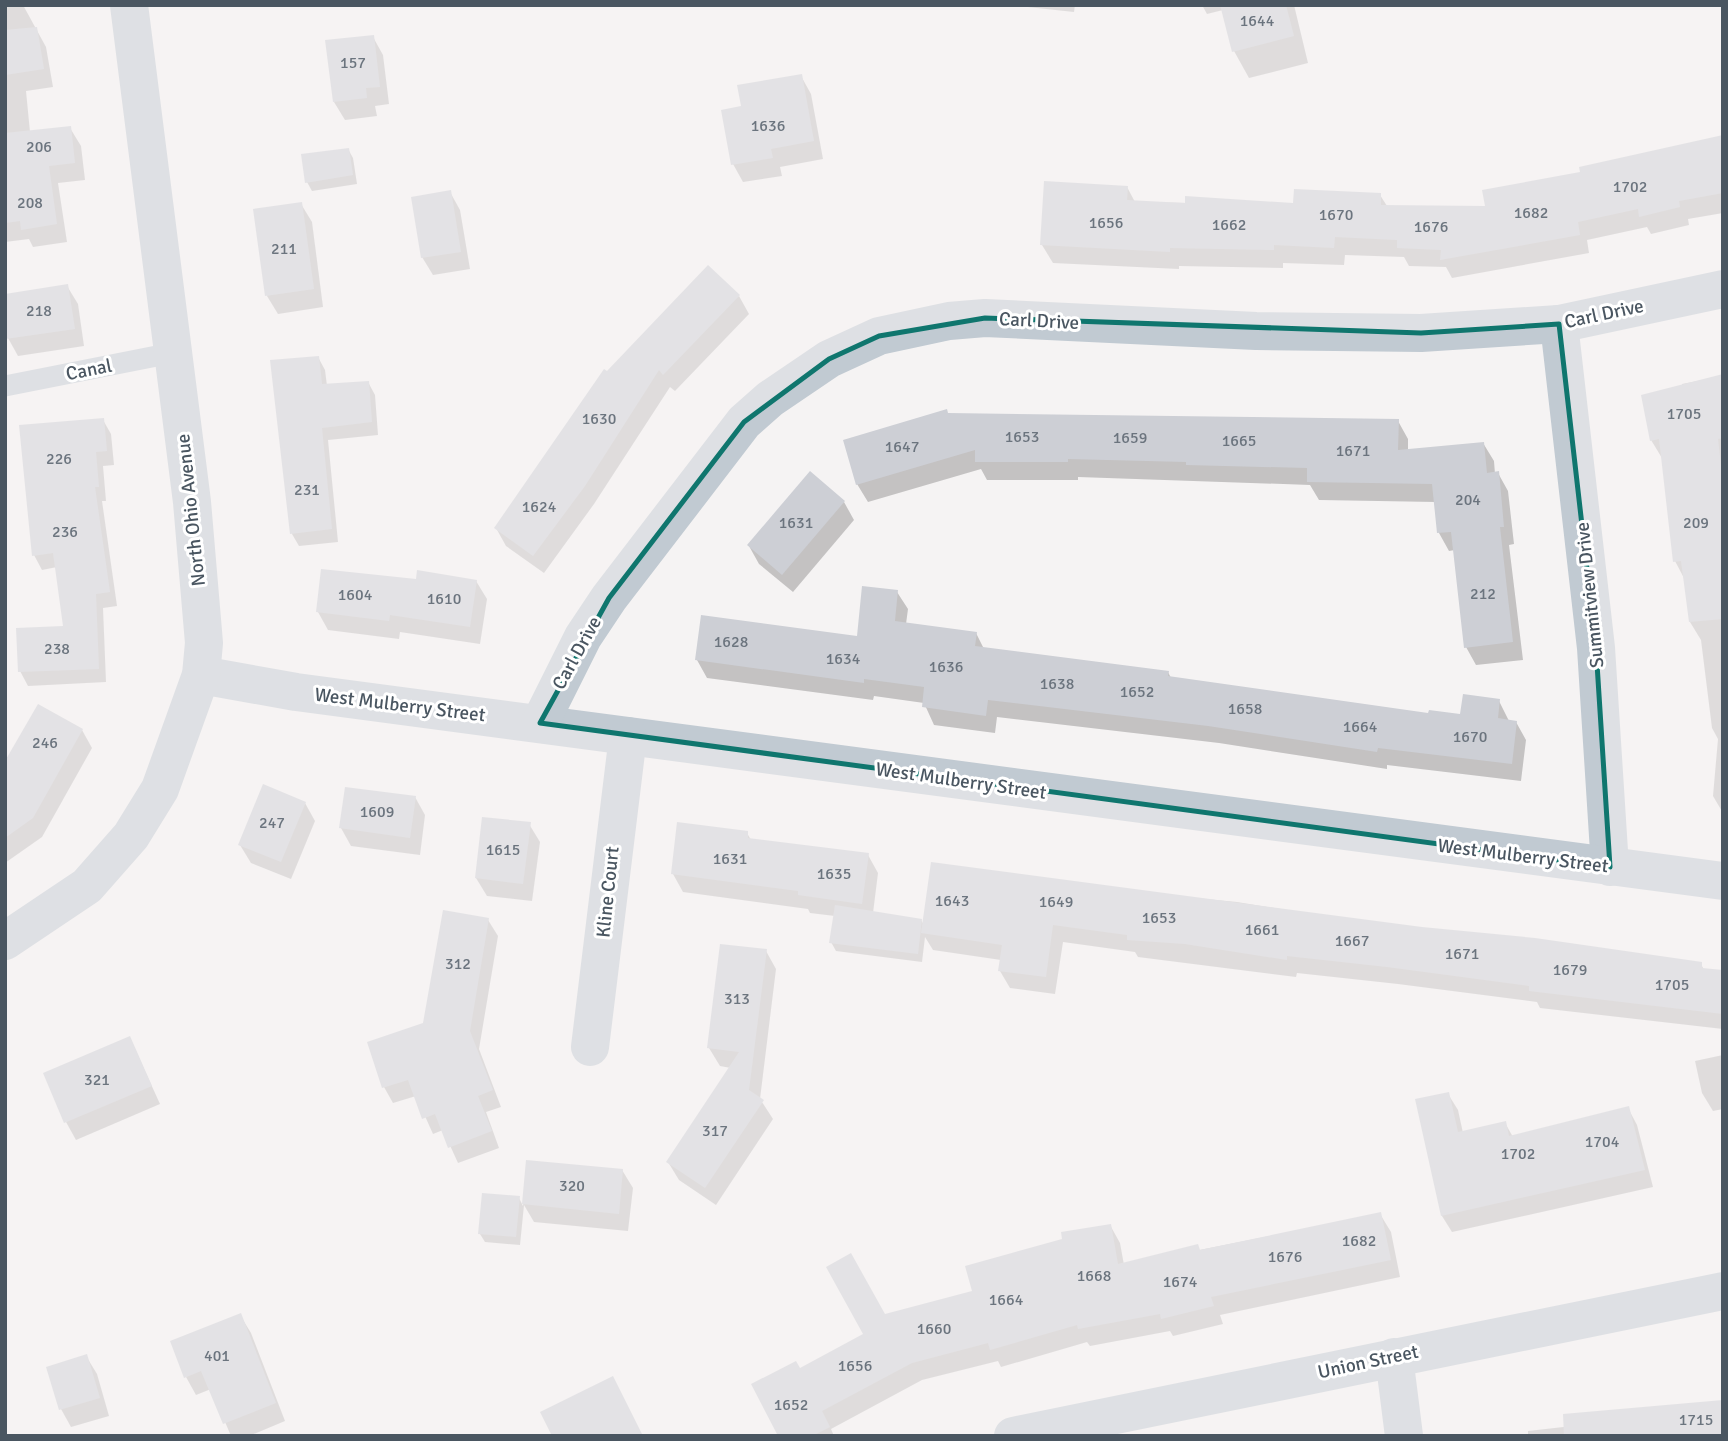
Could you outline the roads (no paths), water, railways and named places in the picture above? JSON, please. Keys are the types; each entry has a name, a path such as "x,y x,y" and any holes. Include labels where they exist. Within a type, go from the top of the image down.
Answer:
{"street":[{"name":"North Ohio Avenue","path":"5,941 87,886 131,836 160,789 201,676 205,643 202,608 129,5"},
{"name":"Carl Drive","path":"540,723 583,637 609,598 744,422 770,399 829,359 879,336 918,326 985,318 1256,331 1421,333 1559,324 1723,289"},
{"name":"Summitview Drive","path":"1559,324 1596,648 1610,867"},
{"name":"West Mulberry Street","path":"201,676 296,692 1723,881"},
{"name":"Kline Court","path":"590,1047 628,736"},
{"name":"Union Street","path":"1013,1436 1723,1291"},
{"path":"1394,1357 1404,1436"}],"lane":[{"name":"Canal","path":"5,387 172,354"}]}
